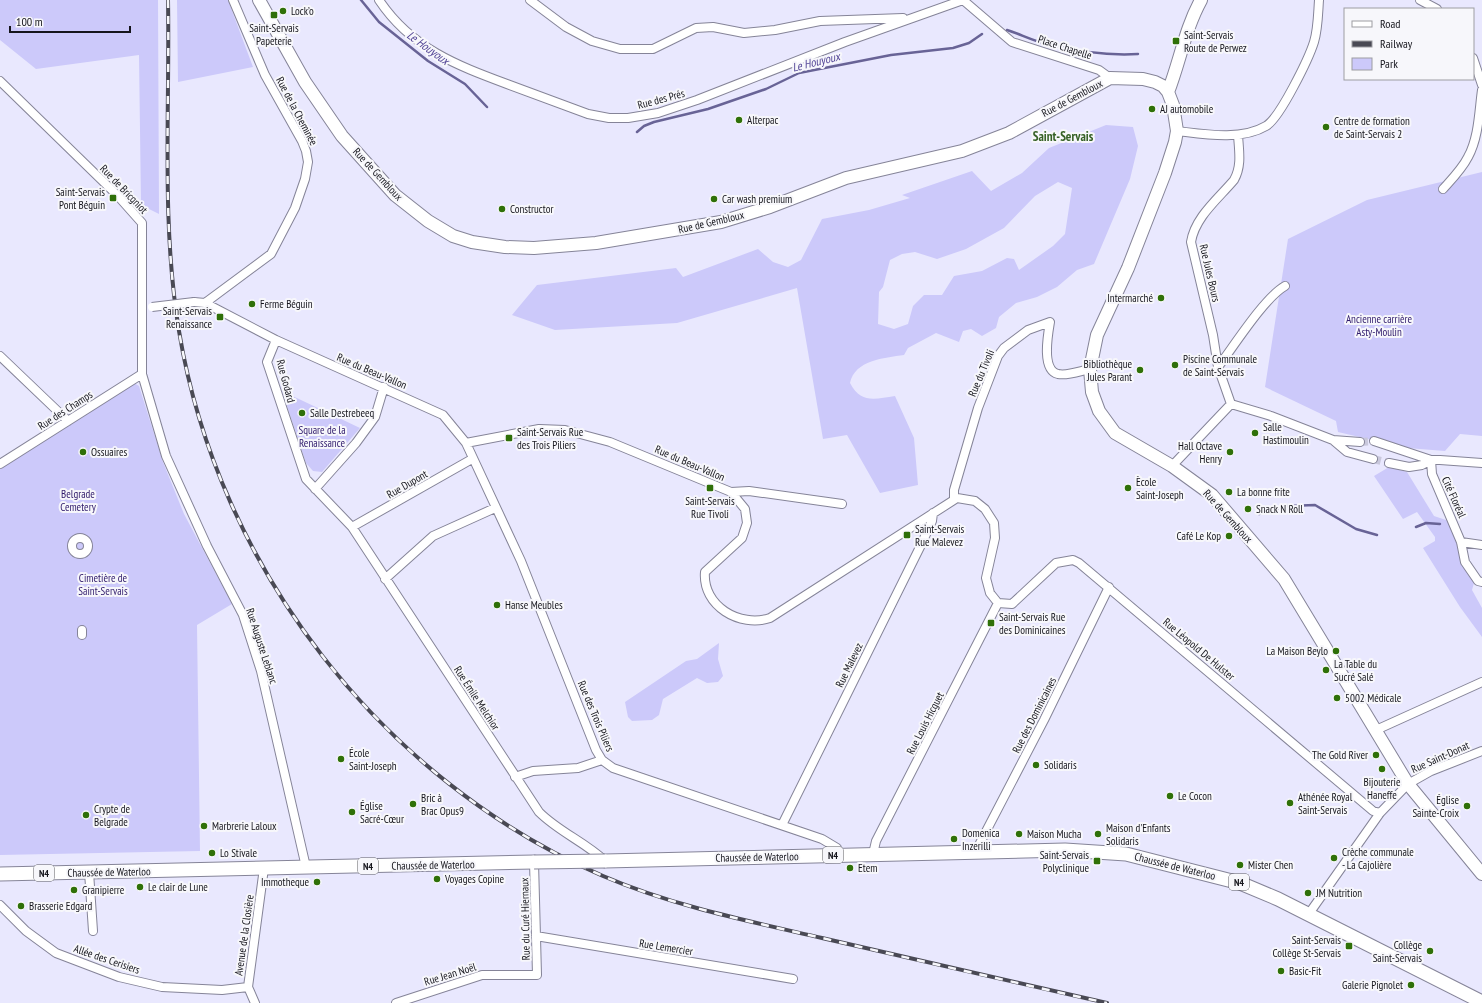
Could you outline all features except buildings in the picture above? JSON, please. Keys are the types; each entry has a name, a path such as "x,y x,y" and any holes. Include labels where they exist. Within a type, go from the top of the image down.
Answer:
{"main road":[{"name":"Rue de Gembloux","path":"259,0 305,82 342,136 395,196 428,221 453,236 472,242 505,247 534,248 596,243 721,222 770,207 846,178 962,151 1009,133 1110,78 1143,78 1159,84 1168,92 1173,105 1177,131 1165,173 1134,253 1097,335 1090,369 1092,392 1099,411 1115,433 1172,466 1212,495 1284,580 1408,784 1482,874"},
{"path":"1168,92 1175,74 1185,33 1201,0"},
{"name":"Chaussée de Waterloo","path":"0,874 1071,850 1126,854 1240,883 1308,915 1482,1002"}],"street":[{"name":"Rue de la Cheminée","path":"205,303 271,254 295,208 308,162 302,141 266,75 233,0"},
{"name":"Rue des Prés","path":"379,0 398,24 421,44 458,66 588,114 609,118 628,118 658,113 698,100 845,42 963,0"},
{"path":"530,0 566,27 586,38 620,49 653,50 696,28 713,27 744,33 775,30 820,21 874,20 919,15"},
{"name":"Place Chapelle","path":"963,0 1012,42 1099,70 1110,78"},
{"path":"1177,131 1221,136 1238,135 1266,126 1275,117 1284,103 1307,61 1314,41 1319,0"},
{"path":"1420,0 1434,8"},
{"path":"1474,61 1482,85"},
{"name":"Rue de Bricgniot","path":"0,81 118,196 142,223 142,374"},
{"path":"1443,189 1464,165 1470,155 1476,134 1482,90"},
{"name":"Rue Jules Bours","path":"1231,404 1218,367 1213,336 1191,242 1193,230 1238,173 1238,135"},
{"path":"1218,367 1256,316 1278,290 1285,286"},
{"path":"143,307 194,302 205,303"},
{"name":"Rue du Beau-Vallon","path":"205,303 276,340 444,415 466,443 539,429 564,430 610,442 731,492 745,510 747,523 742,538 705,572 704,583 706,591 715,603 729,615 753,622 770,618 954,499"},
{"name":"Rue du Tivoli","path":"954,499 954,490 978,408 998,356 1004,348 1028,330 1050,322 1046,356 1051,369 1058,374 1066,374 1090,369"},
{"name":"Rue Godard","path":"276,340 267,362 306,479 352,527"},
{"path":"0,356 68,421"},
{"name":"Rue des Champs","path":"0,464 142,374"},
{"name":"Rue Auguste Leblanc","path":"142,374 166,456 207,546 243,615 261,671 306,867"},
{"path":"315,489 356,443 375,417 384,387"},
{"path":"1172,466 1231,404 1271,416 1334,440 1360,442"},
{"path":"1334,440 1348,452 1373,459"},
{"path":"1374,441 1431,460 1482,463"},
{"name":"Rue des Trois Piliers","path":"466,443 472,459 521,561 596,750 602,760 613,768 822,839 837,848 838,855"},
{"name":"Rue Dupont","path":"352,527 472,459"},
{"path":"1389,463 1409,467 1422,465 1431,460"},
{"name":"Cité Floréal","path":"1431,460 1432,474 1461,542 1465,562 1478,581 1482,582"},
{"path":"731,492 749,491 842,504"},
{"path":"954,499 966,498 975,501 985,509 994,523 995,538 986,578 990,593 998,602"},
{"path":"386,579 433,536 496,508"},
{"name":"Rue Malevez","path":"782,825 920,546 932,521 933,513"},
{"name":"Rue Émile Melchior","path":"352,527 538,812 551,825 593,850 605,861"},
{"path":"1461,542 1482,545"},
{"name":"Rue Léopold De Hulster","path":"998,602 1012,604 1056,563 1065,560 1073,560 1079,563 1374,811 1380,813"},
{"name":"Rue des Dominicaines","path":"977,852 980,843 1044,720 1109,587"},
{"name":"Rue Louis Hicguet","path":"873,854 876,841 998,602"},
{"path":"1376,730 1482,682"},
{"name":"Rue Saint-Donat","path":"1308,915 1380,813 1408,784 1431,771 1482,751"},
{"path":"515,777 533,771 578,768 602,760"},
{"name":"Rue du Curé Hiernaux","path":"534,862 537,975"},
{"name":"Avenue de la Closière","path":"255,1003 248,987 264,868"},
{"path":"89,872 93,931"},
{"name":"Allée des Cerisiers","path":"0,905 26,931 56,953 119,977 162,987 222,990 248,987"},
{"name":"Rue Lemercier","path":"536,936 793,979"},
{"name":"Rue Jean Noël","path":"396,1003 482,975 537,975"}],"green space":[{"path":"0,0 158,0 159,214 141,205 139,55 36,69 0,40"},
{"path":"177,0 228,0 253,67 178,82"},
{"path":"1106,125 1133,127 1138,146 1130,179 1094,264 1077,270 1057,287 1037,297 1016,303 999,317 996,328 982,336 971,329 963,331 959,342 936,333 908,348 904,355 888,357 871,362 858,369 853,375 850,383 854,390 864,397 875,399 895,396 914,438 918,485 880,493 847,435 823,439 797,288 677,323 555,330 512,315 537,285 676,268 683,277 758,249 773,262 788,267 801,260 822,219 869,210 910,198 902,195 972,171 991,191 1022,173 1049,148","holes":["1058,182 1072,188 1065,234 1053,246 1019,270 1014,259 1007,258 982,271 954,276 942,295 924,295 913,306 908,324 894,329 878,324 879,292 883,287 890,260 902,254 915,252 937,259 966,249 1004,228 1035,196"]},
{"name":"Ancienne carrière Asty-Moulin","path":"1482,172 1482,436 1460,434 1445,451 1407,448 1338,432 1336,421 1265,387 1288,239 1367,200"},
{"name":"Cimetière de Saint-Servais","path":"134,383 139,386 163,462 184,514 232,604 197,625 200,851 0,855 0,467"},
{"name":"Square de la Renaissance","path":"282,391 360,428 322,472 313,471 306,463"},
{"path":"1389,467 1407,472 1434,516 1449,521 1456,538 1460,555 1474,583 1472,590 1482,608 1482,637 1460,607 1423,548 1435,541 1435,537 1417,512 1403,519 1374,476"},
{"path":"719,643 718,659 723,676 718,682 707,683 697,678 663,699 659,715 652,720 632,721 628,717 625,702 686,661 697,659"}],"waterway":[{"name":"Le Houyoux","path":"361,0 379,22 428,61 465,84 487,107"},
{"name":"Le Houyoux","path":"1007,30 1042,43 1069,49 1104,54 1138,54"},
{"name":"Le Houyoux","path":"637,132 644,126 654,122 708,109 766,89 799,73 891,55 953,48 969,43 982,34"},
{"name":"Le Houyoux","path":"1259,514 1288,506 1315,505 1356,529 1377,535"},
{"path":"1416,527 1426,523 1440,524"}],"tunnel":[{"path":"1360,442 1374,441"},
{"path":"1373,459 1389,463"}],"railway":[{"path":"168,0 168,207 173,290 179,331 199,419 231,503 272,582 323,656 382,724 449,784 523,835 603,876 629,887 739,919 1107,1003"}],"place":[{"name":"Lock’o","path":"283,11"},
{"name":"Saint-Servais Papeterie","path":"274,15"},
{"name":"Saint-Servais Route de Perwez","path":"1176,41"},
{"name":"AJ automobile","path":"1152,109"},
{"name":"Alterpac","path":"739,120"},
{"name":"Centre de formation de Saint-Servais 2","path":"1326,127"},
{"name":"Saint-Servais Pont Béguin","path":"113,198"},
{"name":"Car wash premium","path":"714,199"},
{"name":"Constructor","path":"502,209"},
{"name":"Intermarché","path":"1161,298"},
{"name":"Ferme Béguin","path":"252,304"},
{"name":"Saint-Servais Renaissance","path":"220,317"},
{"name":"Piscine Communale de Saint-Servais","path":"1175,365"},
{"name":"Bibliothèque Jules Parant","path":"1140,370"},
{"name":"Salle Destrebeeq","path":"302,413"},
{"name":"Salle Hastimoulin","path":"1255,433"},
{"name":"Saint-Servais Rue des Trois Piliers","path":"509,438"},
{"name":"Ossuaires","path":"83,452"},
{"name":"Hall Octave Henry","path":"1230,452"},
{"name":"Saint-Servais Rue Tivoli","path":"710,488"},
{"name":"Ècole Saint-Joseph","path":"1128,488"},
{"name":"La bonne frite","path":"1229,492"},
{"name":"Snack N Roll","path":"1248,509"},
{"name":"Saint-Servais Rue Malevez","path":"907,535"},
{"name":"Café Le Kop","path":"1229,536"},
{"name":"Hanse Meubles","path":"497,605"},
{"name":"Saint-Servais Rue des Dominicaines","path":"991,623"},
{"name":"La Maison Beylo","path":"1336,651"},
{"name":"La Table du Sucré Salé","path":"1326,670"},
{"name":"5002 Médicale","path":"1337,698"},
{"name":"The Gold River","path":"1376,755"},
{"name":"École Saint-Joseph","path":"341,759"},
{"name":"Solidaris","path":"1036,765"},
{"name":"Bijouterie Haneffe","path":"1382,769"},
{"name":"Le Cocon","path":"1170,796"},
{"name":"Athénée Royal Saint-Servais","path":"1290,803"},
{"name":"Bric à Brac Opus9","path":"413,804"},
{"name":"Église Sainte-Croix","path":"1467,806"},
{"name":"Église Sacré-Cœur","path":"352,812"},
{"name":"Crypte de Belgrade","path":"86,815"},
{"name":"Marbrerie Laloux","path":"204,826"},
{"name":"Maison Mucha","path":"1019,834"},
{"name":"Maison d'Enfants Solidaris","path":"1098,834"},
{"name":"Domenica Inzerilli","path":"954,839"},
{"name":"Lo Stivale","path":"212,853"},
{"name":"Crèche communale - La Cajolière","path":"1334,858"},
{"name":"Saint-Servais Polyclinique","path":"1097,861"},
{"name":"Mister Chen","path":"1240,865"},
{"name":"Etem","path":"850,868"},
{"name":"Voyages Copine","path":"437,879"},
{"name":"Immotheque","path":"317,882"},
{"name":"Le clair de Lune","path":"140,887"},
{"name":"Granipierre","path":"74,890"},
{"name":"JM Nutrition","path":"1308,893"},
{"name":"Brasserie Edgard","path":"21,906"},
{"name":"Saint-Servais Collège St-Servais","path":"1349,946"},
{"name":"Collège Saint-Servais","path":"1430,951"},
{"name":"Basic-Fit","path":"1281,971"},
{"name":"Galerie Pignolet","path":"1411,985"}],"district":[{"name":"Saint-Servais","path":"1063,136"}],"park label":[{"name":"Belgrade Cemetery","path":"78,500"}]}
